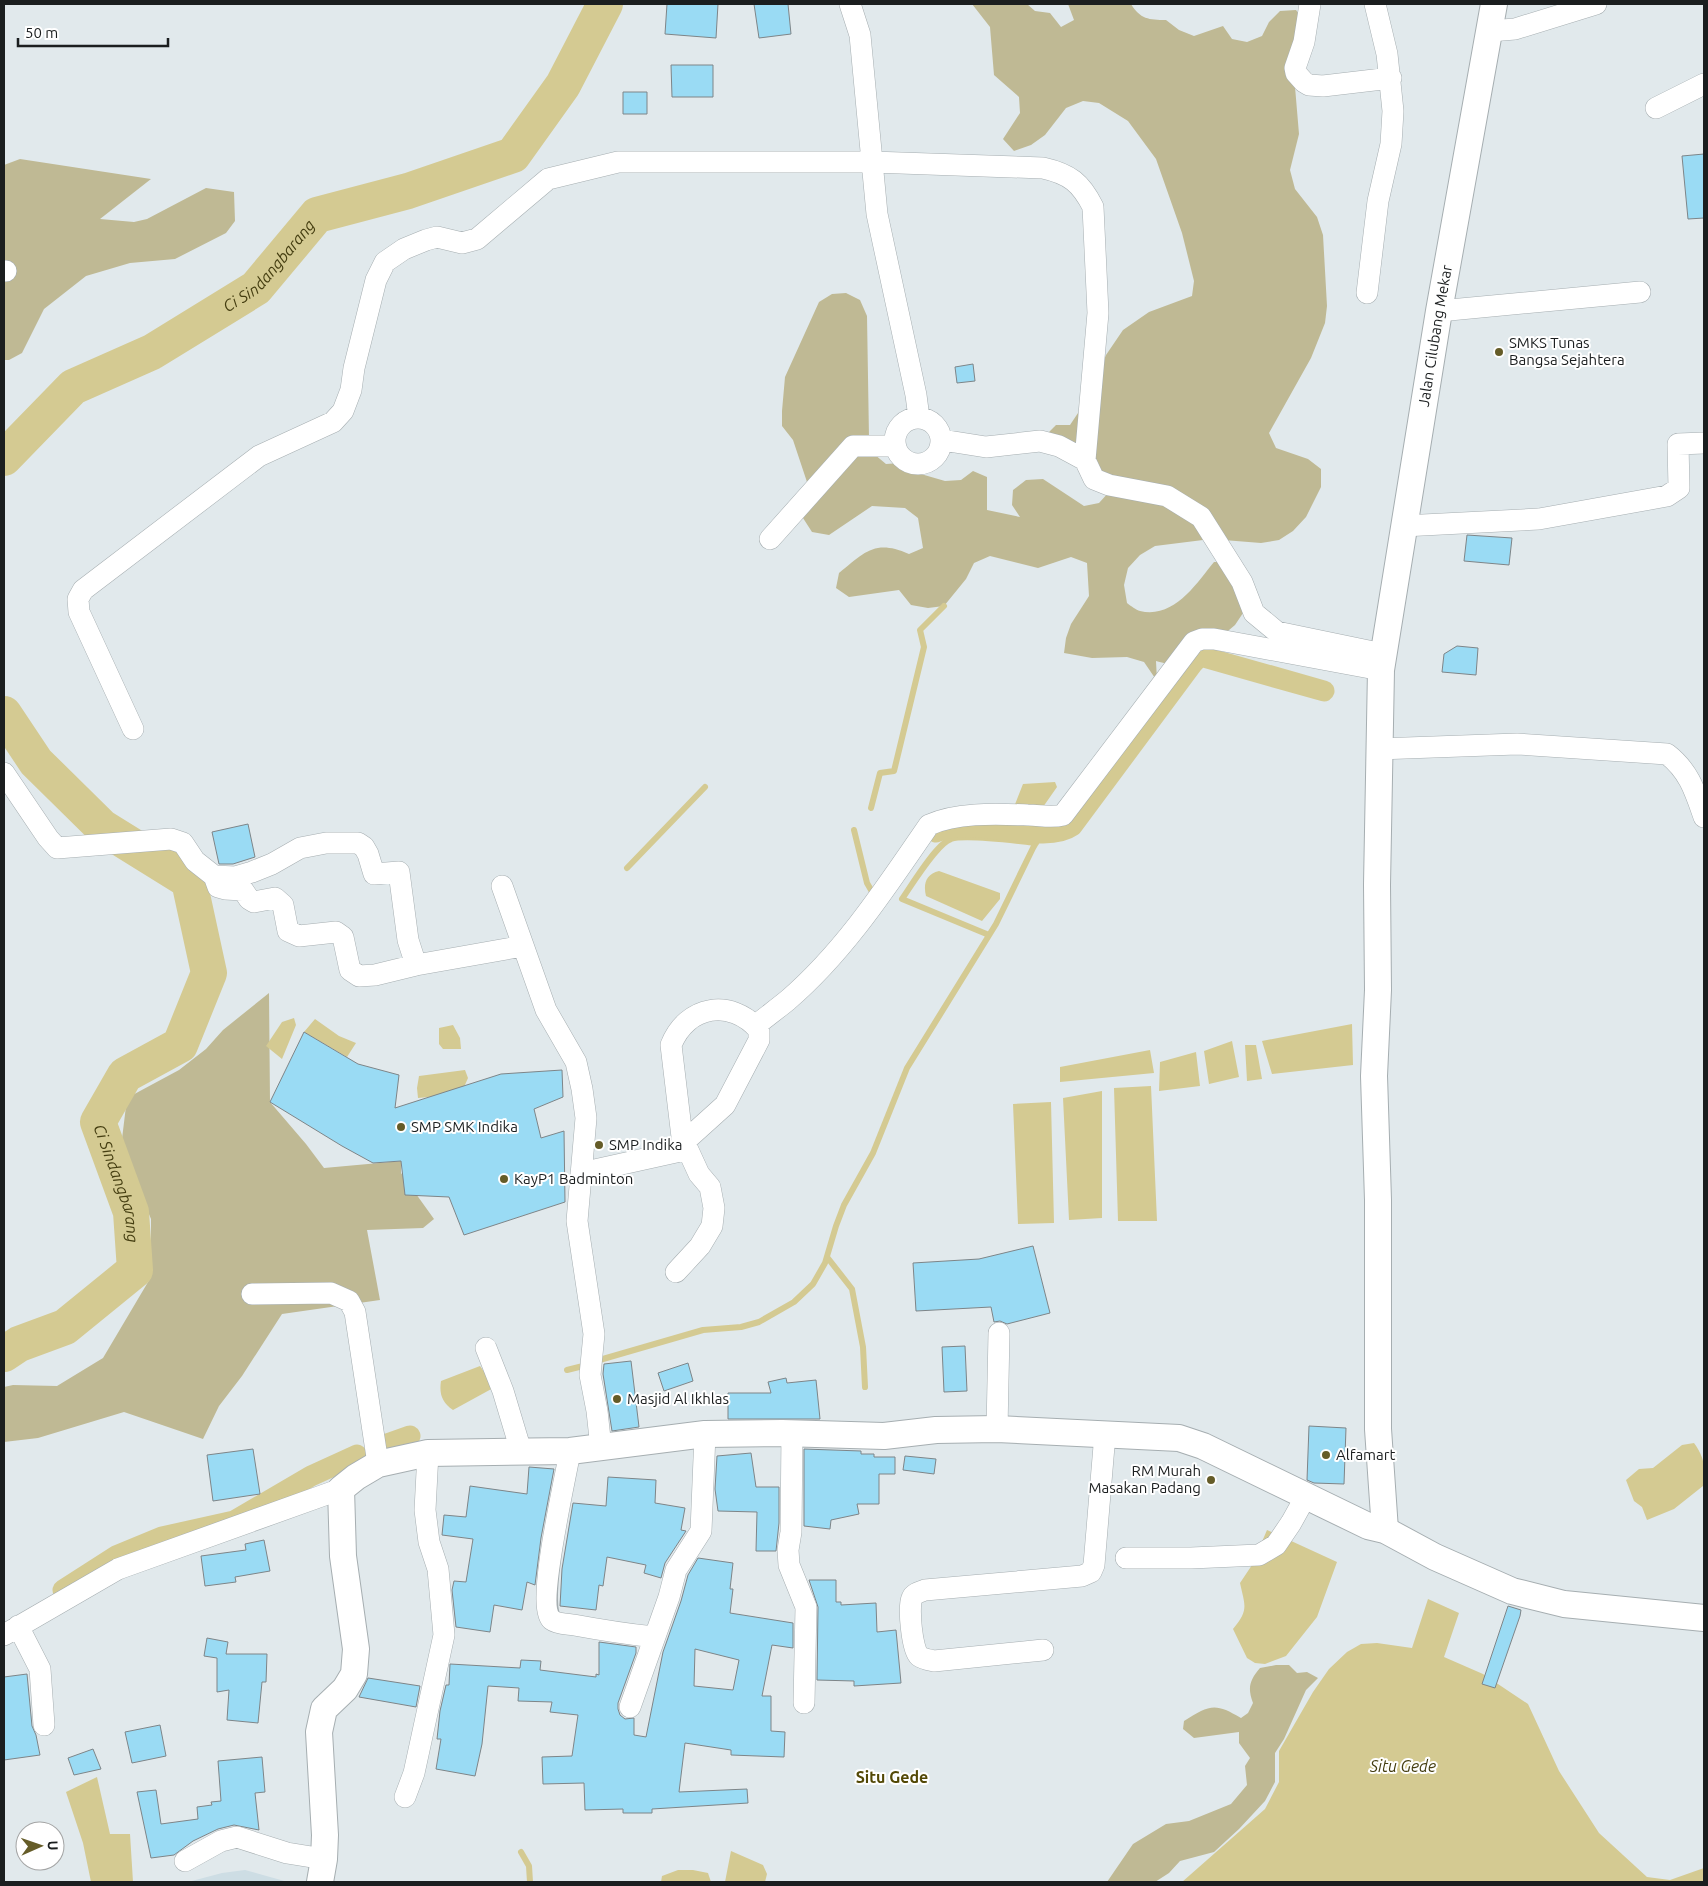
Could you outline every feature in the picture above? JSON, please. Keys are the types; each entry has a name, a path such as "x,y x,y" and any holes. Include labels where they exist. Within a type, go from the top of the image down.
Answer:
{"street":[{"path":"850,4 860,35 877,214 916,395 919,418"},
{"path":"1310,4 1304,42 1295,68 1296,73 1304,82 1309,85 1323,86 1391,78"},
{"path":"1367,293 1378,201 1391,144 1393,111 1391,78 1385,42 1375,4"},
{"name":"Jalan Cilubang Mekar","path":"1385,1530 1378,1429 1378,1200 1374,1076 1378,990 1378,749 1382,662 1439,311 1494,4"},
{"path":"1490,31 1515,29 1596,4"},
{"path":"1656,108 1704,84"},
{"path":"134,729 79,612 78,600 83,590 259,456 333,422 344,411 351,390 354,368 376,280 385,262 404,249 437,237 462,243 477,239 548,179 618,162 872,162 1043,168 1060,172 1071,178 1085,192 1093,207 1098,313 1084,460"},
{"path":"1439,311 1640,292"},
{"path":"919,418 935,424 942,440 937,456 921,465 905,460 896,446 897,432 906,421 919,418"},
{"path":"942,440 986,447 1040,441 1059,446 1084,460 1094,479 1109,485 1167,496 1201,517 1242,582 1254,613 1278,632 1382,662"},
{"path":"1403,526 1539,519 1668,496 1679,488 1678,444 1704,443"},
{"path":"770,539 853,446 896,446"},
{"path":"755,1026 788,1000 831,957 882,893 929,825 953,817 1028,815 1055,817 1063,815 1194,642 1202,639 1214,639 1382,662"},
{"path":"1378,749 1517,744 1667,754 1680,763 1694,787 1704,816"},
{"path":"4,773 48,838 57,848 172,839 182,843 195,860 214,876 218,887 242,890 254,902 275,898 284,904 288,931 299,936 336,932 343,937 350,970 359,976 375,975 416,964 523,946"},
{"path":"214,876 235,877 252,872 272,864 300,848 326,843 358,843 364,847 368,854 374,874 399,872 408,940 416,964"},
{"path":"502,886 546,1010 576,1062 582,1089 586,1118 577,1221 594,1334 590,1375 597,1411 601,1448"},
{"path":"581,1172 680,1147 725,1104 760,1040 759,1030 738,1014 723,1010 696,1015 684,1023 676,1033 672,1045 682,1136 680,1147 710,1187 714,1208 712,1226 700,1246 676,1272"},
{"path":"252,1294 331,1293 349,1301 355,1312 378,1464"},
{"path":"997,1430 999,1333"},
{"path":"486,1348 503,1391 521,1451"},
{"path":"44,1725 40,1669 11,1630 118,1569 341,1490 356,1477 378,1464 428,1453 570,1451 705,1434 792,1433 884,1436 936,1430 997,1430 1179,1438 1203,1446 1368,1526 1385,1530 1435,1557 1512,1591 1564,1604 1704,1618"},
{"path":"792,1433 789,1565 806,1607 804,1703"},
{"path":"630,1707 669,1597 676,1570 701,1531 705,1434"},
{"path":"1043,1650 934,1661 918,1656 914,1648 910,1610 912,1598 916,1593 924,1590 1082,1576 1091,1572 1094,1565 1105,1434"},
{"path":"570,1451 546,1592 546,1605 549,1615 554,1621 563,1623 654,1637"},
{"path":"405,1798 414,1773 444,1635 438,1569 429,1542 425,1510 428,1453"},
{"path":"185,1861 221,1841 237,1837 287,1853 322,1871 325,1835 319,1732 324,1709 345,1689 354,1674 356,1649 343,1556 341,1490"},
{"path":"1126,1558 1259,1555 1276,1545 1306,1496"}],"shaded area":[{"path":"972,4 1027,4 1035,11 1050,13 1061,27 1074,20 1068,4 1131,4 1142,16 1155,20 1166,20 1179,30 1194,36 1223,26 1232,39 1247,42 1262,36 1269,22 1280,11 1296,10 1306,24 1294,75 1299,134 1290,170 1295,189 1317,217 1323,235 1327,306 1325,323 1311,358 1269,433 1276,448 1308,459 1321,469 1321,487 1306,517 1293,531 1279,540 1261,543 1211,539 1155,546 1140,555 1128,568 1124,585 1127,603 1138,610 1152,612 1163,610 1183,598 1214,562 1229,562 1245,610 1235,625 1222,636 1210,658 1200,656 1189,664 1180,666 1156,661 1157,681 1144,662 1127,657 1092,658 1064,653 1066,638 1071,624 1089,596 1087,563 1071,557 1038,568 990,556 974,563 966,579 944,606 928,608 911,605 899,590 849,597 836,588 839,573 856,559 871,550 879,548 897,550 909,554 923,548 918,518 905,508 872,506 829,535 812,532 803,518 809,488 793,440 782,426 785,377 819,302 832,294 846,293 860,300 867,316 869,438 874,454 886,464 901,463 914,472 945,481 961,480 973,471 987,477 987,510 1020,517 1012,505 1013,490 1026,480 1043,479 1084,506 1099,503 1109,492 1044,437 1056,425 1070,425 1088,398 1106,355 1123,330 1149,312 1192,296 1194,281 1182,233 1156,159 1128,121 1099,103 1083,101 1066,108 1045,135 1031,145 1014,151 1003,139 1020,113 1019,97 994,75 990,27"},
{"path":"20,159 151,179 100,219 134,222 147,219 206,188 234,192 235,221 226,233 175,259 130,263 86,276 44,309 22,353 9,360 4,360 4,165"},
{"path":"269,993 270,1102 324,1168 401,1161 401,1173 434,1219 423,1228 367,1230 380,1300 282,1314 242,1376 219,1406 203,1439 124,1412 38,1438 4,1442 4,1387 13,1385 57,1386 103,1358 151,1277 151,1219 121,1147 127,1098 179,1070 206,1049 223,1030"},
{"path":"1289,1665 1297,1673 1307,1672 1318,1678 1306,1690 1284,1739 1275,1753 1275,1782 1265,1801 1214,1852 1180,1861 1169,1873 1155,1882 1107,1882 1133,1844 1166,1824 1189,1821 1231,1804 1247,1785 1245,1766 1250,1758 1239,1743 1239,1732 1194,1738 1183,1729 1184,1721 1206,1709 1212,1708 1225,1709 1241,1718 1248,1713 1253,1703 1250,1684 1254,1676 1260,1668"},
{"path":"245,1870 288,1882 188,1882 222,1873"}],"water":[{"path":"1055,782 1057,787 1036,817 1012,812 1023,784"},
{"path":"939,871 1000,893 1000,899 982,921 926,896 926,880 931,874"},
{"path":"294,1018 296,1025 282,1059 266,1046 282,1022"},
{"path":"315,1019 339,1036 356,1043 347,1057 304,1032"},
{"path":"1352,1024 1353,1065 1272,1074 1262,1041"},
{"path":"453,1025 460,1038 461,1049 443,1049 439,1044 439,1028"},
{"path":"1232,1041 1239,1077 1209,1084 1204,1051"},
{"path":"1245,1045 1256,1045 1262,1079 1247,1081"},
{"path":"1150,1050 1154,1073 1060,1082 1060,1067"},
{"path":"1196,1052 1200,1086 1159,1091 1160,1062"},
{"path":"465,1070 468,1078 461,1094 418,1098 419,1076"},
{"path":"1151,1086 1157,1221 1118,1221 1114,1088"},
{"path":"1102,1091 1102,1218 1069,1220 1063,1098"},
{"path":"1051,1102 1054,1223 1018,1224 1013,1104"},
{"path":"480,1366 495,1387 453,1410 442,1397 440,1390 441,1381"},
{"path":"1694,1443 1703,1463 1703,1486 1674,1509 1647,1520 1642,1507 1634,1501 1626,1480 1639,1469 1653,1468 1682,1445"},
{"path":"1267,1530 1337,1562 1317,1617 1286,1656 1265,1664 1255,1663 1247,1658 1233,1629 1244,1612 1240,1583 1252,1565"},
{"name":"Situ Gede","path":"1428,1599 1459,1613 1444,1657 1483,1674 1528,1704 1559,1771 1599,1833 1647,1877 1670,1880 1704,1868 1704,1882 1182,1882 1265,1809 1279,1782 1279,1751 1313,1692 1329,1669 1347,1652 1361,1644 1377,1643 1412,1648"},
{"path":"97,1777 110,1834 130,1834 133,1882 91,1882 83,1843 66,1792"},
{"path":"731,1851 763,1865 767,1874 765,1882 725,1882"},
{"path":"678,1870 708,1873 711,1882 661,1882 662,1876"}],"building":[{"path":"667,4 718,4 716,38 665,34"},
{"path":"754,4 788,4 791,34 759,38"},
{"path":"671,65 713,65 713,97 672,97"},
{"path":"623,92 647,92 647,114 623,114"},
{"path":"1704,154 1704,218 1688,219 1682,156"},
{"path":"973,364 975,381 957,383 955,367"},
{"path":"1467,535 1512,538 1509,565 1464,561"},
{"path":"1457,646 1478,648 1476,675 1442,672 1444,654"},
{"path":"248,824 255,857 233,864 219,864 212,832"},
{"name":"SMP SMK Indika","path":"304,1032 358,1064 399,1075 395,1108 501,1074 562,1070 563,1097 534,1109 541,1138 564,1131 565,1202 464,1235 449,1197 405,1195 401,1161 373,1163 270,1102"},
{"path":"1033,1246 1050,1313 1007,1324 1000,1321 994,1322 991,1307 916,1311 913,1263 979,1259"},
{"path":"965,1346 967,1391 944,1392 942,1347"},
{"name":"Masjid Al Ikhlas","path":"631,1361 639,1427 612,1431 603,1374 604,1364"},
{"path":"688,1363 693,1381 664,1391 658,1373"},
{"path":"786,1378 787,1383 816,1380 820,1419 728,1419 728,1393 771,1393 768,1382"},
{"name":"Alfamart","path":"1309,1426 1346,1428 1344,1484 1314,1483 1307,1480"},
{"path":"253,1449 260,1494 213,1501 207,1455"},
{"path":"804,1449 861,1451 861,1454 874,1454 874,1457 895,1457 895,1474 879,1474 879,1504 857,1504 859,1514 831,1520 830,1529 804,1526"},
{"path":"751,1453 756,1487 779,1487 779,1523 776,1551 756,1551 757,1512 718,1511 715,1489 717,1456"},
{"path":"905,1456 936,1459 934,1474 903,1470"},
{"path":"529,1467 554,1469 541,1538 535,1585 527,1582 522,1610 494,1605 490,1632 456,1627 452,1590 454,1581 466,1582 473,1539 442,1535 444,1515 466,1517 470,1486 527,1494"},
{"path":"608,1477 656,1480 655,1503 685,1508 681,1530 686,1531 665,1563 661,1578 644,1573 646,1565 607,1557 603,1586 599,1585 596,1610 560,1606 562,1569 573,1503 606,1506"},
{"path":"264,1540 270,1571 235,1577 236,1582 205,1586 201,1556 246,1550 245,1544"},
{"path":"698,1558 733,1563 730,1589 733,1589 730,1613 793,1623 793,1648 772,1645 762,1696 771,1696 771,1731 785,1732 784,1757 731,1755 731,1750 685,1743 679,1792 747,1789 748,1803 652,1809 652,1813 623,1813 623,1809 585,1810 584,1783 543,1784 542,1757 572,1756 578,1715 550,1712 552,1702 518,1701 519,1688 488,1686 482,1744 475,1776 436,1769 441,1739 437,1739 440,1711 446,1685 449,1685 450,1664 520,1668 521,1660 541,1661 540,1670 596,1677 596,1674 599,1675 599,1642 636,1647 636,1653 618,1703 618,1709 620,1715 625,1719 634,1718 634,1735 646,1737 663,1652 688,1575","holes":["695,1649 739,1660 733,1690 694,1686"]},
{"path":"809,1580 836,1580 836,1602 841,1602 841,1605 876,1603 877,1632 896,1630 901,1683 854,1686 854,1681 817,1680 818,1607"},
{"path":"1508,1606 1521,1610 1495,1688 1482,1684"},
{"path":"207,1638 228,1642 226,1654 267,1654 266,1682 262,1682 258,1723 227,1720 229,1690 217,1692 217,1658 204,1656"},
{"path":"27,1674 32,1726 40,1755 4,1760 4,1677"},
{"path":"368,1678 420,1686 416,1707 359,1697"},
{"path":"160,1725 166,1756 132,1763 125,1732"},
{"path":"93,1749 101,1769 74,1775 68,1758"},
{"path":"262,1757 265,1792 255,1793 259,1830 234,1825 218,1829 193,1841 174,1855 151,1858 137,1792 156,1790 161,1824 198,1819 197,1807 212,1805 211,1802 221,1801 218,1761"}],"waterway":[{"name":"Ci Sindangbarang","path":"4,458 73,387 152,352 256,288 317,215 408,191 513,155 563,85 605,4"},
{"path":"871,808 880,773 894,771 924,647 920,630 944,606"},
{"path":"936,832 951,828 969,827 1044,833 1060,831 1072,826 1200,656 1324,691"},
{"name":"Ci Sindangbarang","path":"4,714 36,762 102,827 189,881 209,973 180,1045 125,1075 98,1122 131,1212 135,1270 65,1327 19,1344 4,1354"},
{"path":"627,868 705,787"},
{"path":"596,1361 703,1330 741,1327 759,1322 794,1302 813,1284 825,1263 844,1205 873,1153 907,1068 996,924 1033,848 1049,820"},
{"path":"854,830 867,883 871,890 879,890"},
{"path":"989,935 902,899 932,856 945,842 951,839 979,838 1036,843"},
{"path":"827,1257 852,1289 863,1347 865,1387"},
{"path":"567,1370 587,1365"},
{"path":"379,1447 410,1436"},
{"path":"63,1590 116,1556 162,1537 234,1521 311,1476 357,1455"},
{"path":"521,1852 529,1866 530,1882"}],"place":[{"name":"SMKS Tunas Bangsa Sejahtera","path":"1499,352"},
{"name":"SMP SMK Indika","path":"401,1127"},
{"name":"SMP Indika","path":"599,1145"},
{"name":"KayP1 Badminton","path":"504,1179"},
{"name":"Masjid Al Ikhlas","path":"617,1399"},
{"name":"Alfamart","path":"1326,1455"},
{"name":"RM Murah Masakan Padang","path":"1211,1480"}],"district":[{"name":"Situ Gede","path":"892,1777"}]}
